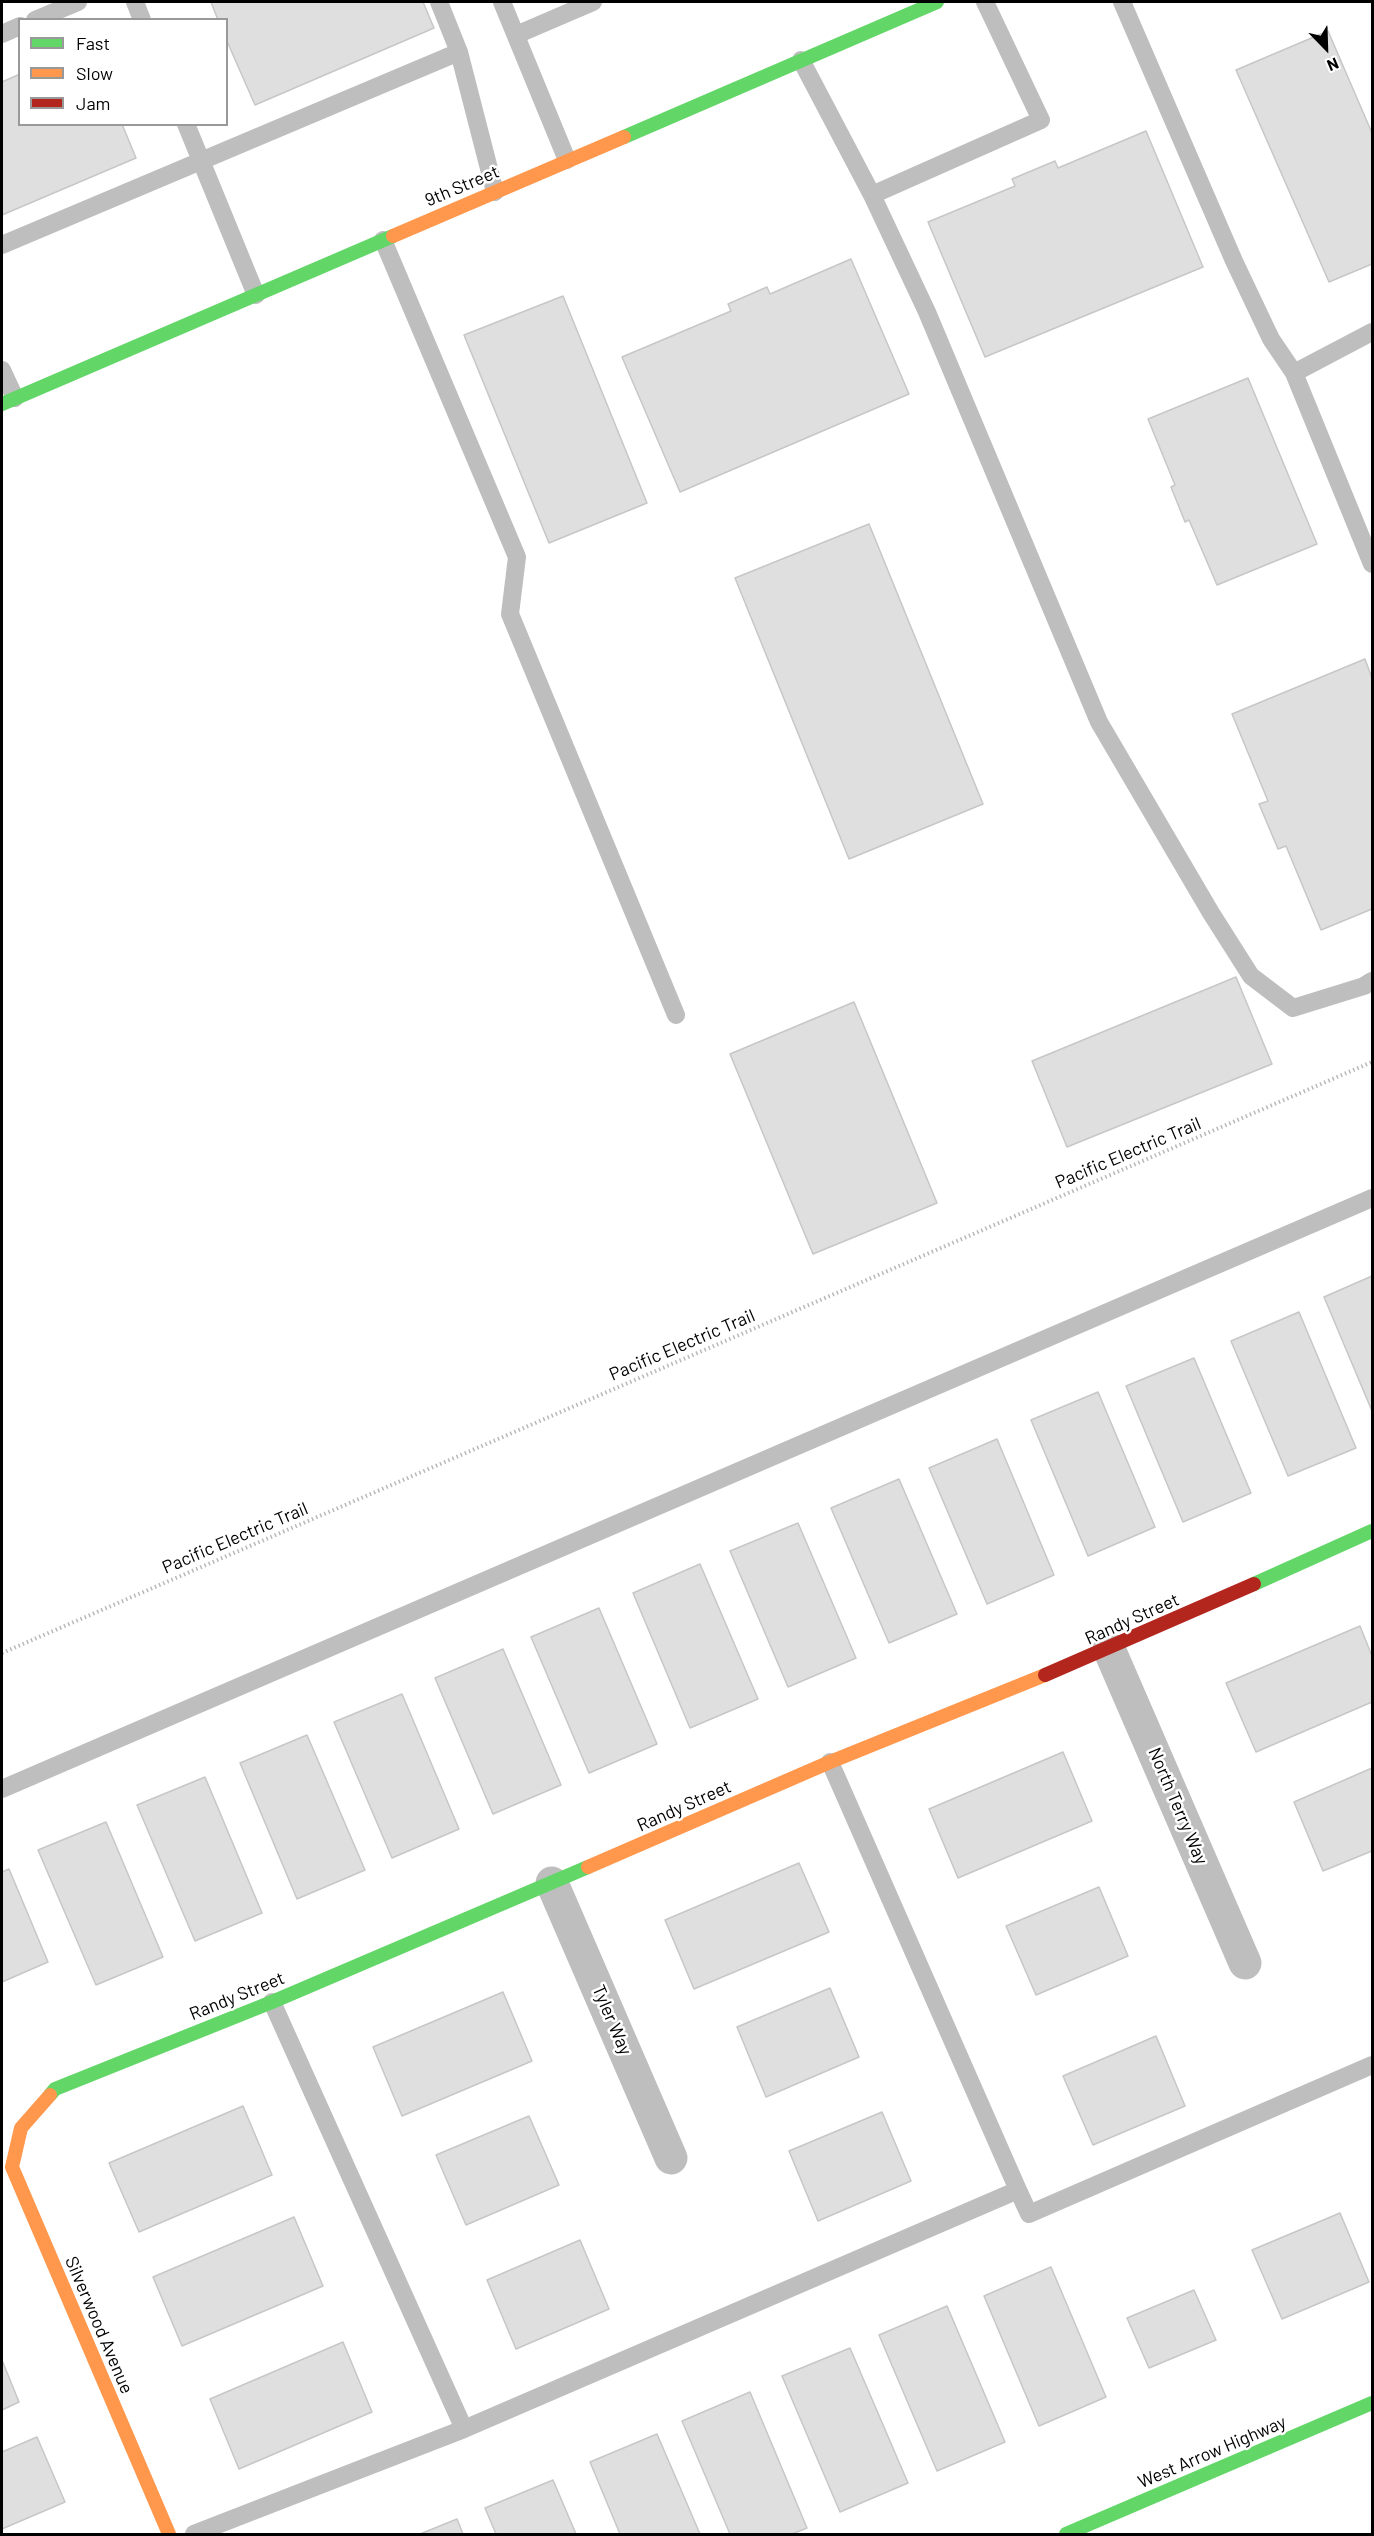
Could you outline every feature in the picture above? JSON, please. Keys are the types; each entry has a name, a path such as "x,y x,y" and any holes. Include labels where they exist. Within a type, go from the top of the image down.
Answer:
{"street":[{"name":"9th Street","path":"8,401 937,2"},
{"name":"Randy Street","path":"21,2128 55,2089 552,1883 830,1762 1110,1649 1372,1531"},
{"name":"North Terry Way","path":"1110,1649 1245,1963"},
{"name":"Tyler Way","path":"552,1883 671,2158"},
{"name":"Silverwood Avenue","path":"21,2128 12,2167 169,2535"},
{"name":"West Arrow Highway","path":"1066,2535 1372,2403"}],"lane":[{"path":"40,18 78,2"},
{"path":"135,2 141,18"},
{"path":"439,2 459,52 495,192"},
{"path":"502,2 567,160"},
{"path":"516,35 593,2"},
{"path":"872,195 1041,120 985,2"},
{"path":"1122,2 1234,261 1271,339 1294,373 1372,564"},
{"path":"2,34 18,27"},
{"path":"2,245 200,159 459,52"},
{"path":"801,60 872,195 927,312 1099,722 1222,932 1251,976 1293,1008 1364,986 1372,981"},
{"path":"187,126 256,294"},
{"path":"383,240 517,557 510,614 676,1015"},
{"path":"1294,373 1372,332"},
{"path":"2,370 8,401"},
{"path":"2,1789 1372,1198"},
{"path":"830,1762 1029,2214 1372,2065"},
{"path":"272,2001 464,2429"},
{"path":"194,2535 464,2429 1018,2190"}],"path":[{"name":"Pacific Electric Trail","path":"2,1653 1372,1062"}],"building":[{"path":"211,2 423,2 434,28 255,105 228,44 228,18 217,18"},
{"path":"1328,31 1372,133 1372,264 1329,282 1236,70"},
{"path":"18,75 18,126 123,126 136,158 2,215 2,82"},
{"path":"1146,131 1203,267 985,357 928,222 1015,186 1012,179 1055,161 1058,168"},
{"path":"851,259 909,394 680,492 622,357 731,311 728,304 767,287 770,294"},
{"path":"563,296 647,503 549,543 464,335"},
{"path":"1248,378 1317,544 1217,585 1189,520 1185,522 1171,487 1175,485 1148,419"},
{"path":"869,524 983,804 849,859 735,578"},
{"path":"1365,659 1372,678 1372,909 1321,930 1286,846 1278,849 1259,804 1268,801 1232,714"},
{"path":"1236,977 1272,1064 1067,1147 1032,1061"},
{"path":"854,1002 937,1203 813,1254 730,1054"},
{"path":"1372,1276 1372,1411 1324,1297"},
{"path":"1299,1312 1356,1448 1288,1476 1231,1341"},
{"path":"1194,1358 1251,1493 1183,1522 1126,1386"},
{"path":"1098,1392 1155,1527 1088,1556 1031,1420"},
{"path":"997,1439 1054,1575 987,1604 929,1468"},
{"path":"899,1479 957,1614 889,1643 831,1508"},
{"path":"798,1523 856,1658 788,1687 730,1551"},
{"path":"700,1564 758,1699 690,1728 633,1593"},
{"path":"599,1608 657,1744 589,1773 531,1637"},
{"path":"1360,1626 1372,1656 1372,1702 1256,1752 1226,1683"},
{"path":"503,1649 561,1785 493,1814 435,1678"},
{"path":"402,1694 459,1829 392,1858 334,1722"},
{"path":"307,1735 365,1870 297,1899 240,1763"},
{"path":"1063,1752 1092,1821 958,1878 929,1809"},
{"path":"1372,1768 1372,1851 1323,1871 1294,1802"},
{"path":"205,1777 262,1913 195,1941 137,1805"},
{"path":"106,1822 163,1957 96,1985 38,1850"},
{"path":"799,1863 829,1932 694,1989 665,1920"},
{"path":"9,1869 48,1962 2,1982 2,1872"},
{"path":"1099,1887 1128,1956 1036,1995 1006,1926"},
{"path":"830,1988 859,2057 766,2097 737,2027"},
{"path":"503,1992 532,2061 402,2116 373,2047"},
{"path":"1156,2036 1185,2106 1093,2145 1063,2076"},
{"path":"243,2106 272,2175 139,2232 109,2163"},
{"path":"882,2112 911,2181 818,2221 789,2151"},
{"path":"529,2116 559,2185 466,2225 436,2155"},
{"path":"1340,2213 1369,2282 1282,2319 1252,2250"},
{"path":"294,2217 323,2286 182,2346 153,2277"},
{"path":"580,2240 609,2309 516,2349 487,2280"},
{"path":"1051,2267 1106,2397 1039,2426 984,2296"},
{"path":"1194,2290 1216,2340 1149,2368 1127,2318"},
{"path":"947,2306 1005,2442 937,2471 879,2335"},
{"path":"343,2342 372,2412 239,2469 210,2399"},
{"path":"850,2348 908,2483 840,2512 782,2376"},
{"path":"2,2360 19,2402 2,2410"},
{"path":"750,2392 807,2528 792,2534 730,2534 682,2421"},
{"path":"657,2434 700,2534 620,2534 590,2462"},
{"path":"37,2437 65,2502 2,2529 2,2452"},
{"path":"553,2480 576,2534 496,2534 485,2508"},
{"path":"457,2519 463,2534 420,2534"}],"traffic: fast":[{"path":"624,137 937,2"},
{"path":"2,404 393,236"},
{"path":"1254,1584 1372,1531"},
{"path":"50,2095 55,2089 272,2002 588,1867"},
{"path":"1066,2534 1372,2403"}],"traffic: slow":[{"path":"393,236 624,137"},
{"path":"588,1867 830,1762 1045,1675"},
{"path":"50,2095 21,2128 12,2167 169,2534"}],"traffic: jam":[{"path":"1045,1675 1254,1584"}]}
